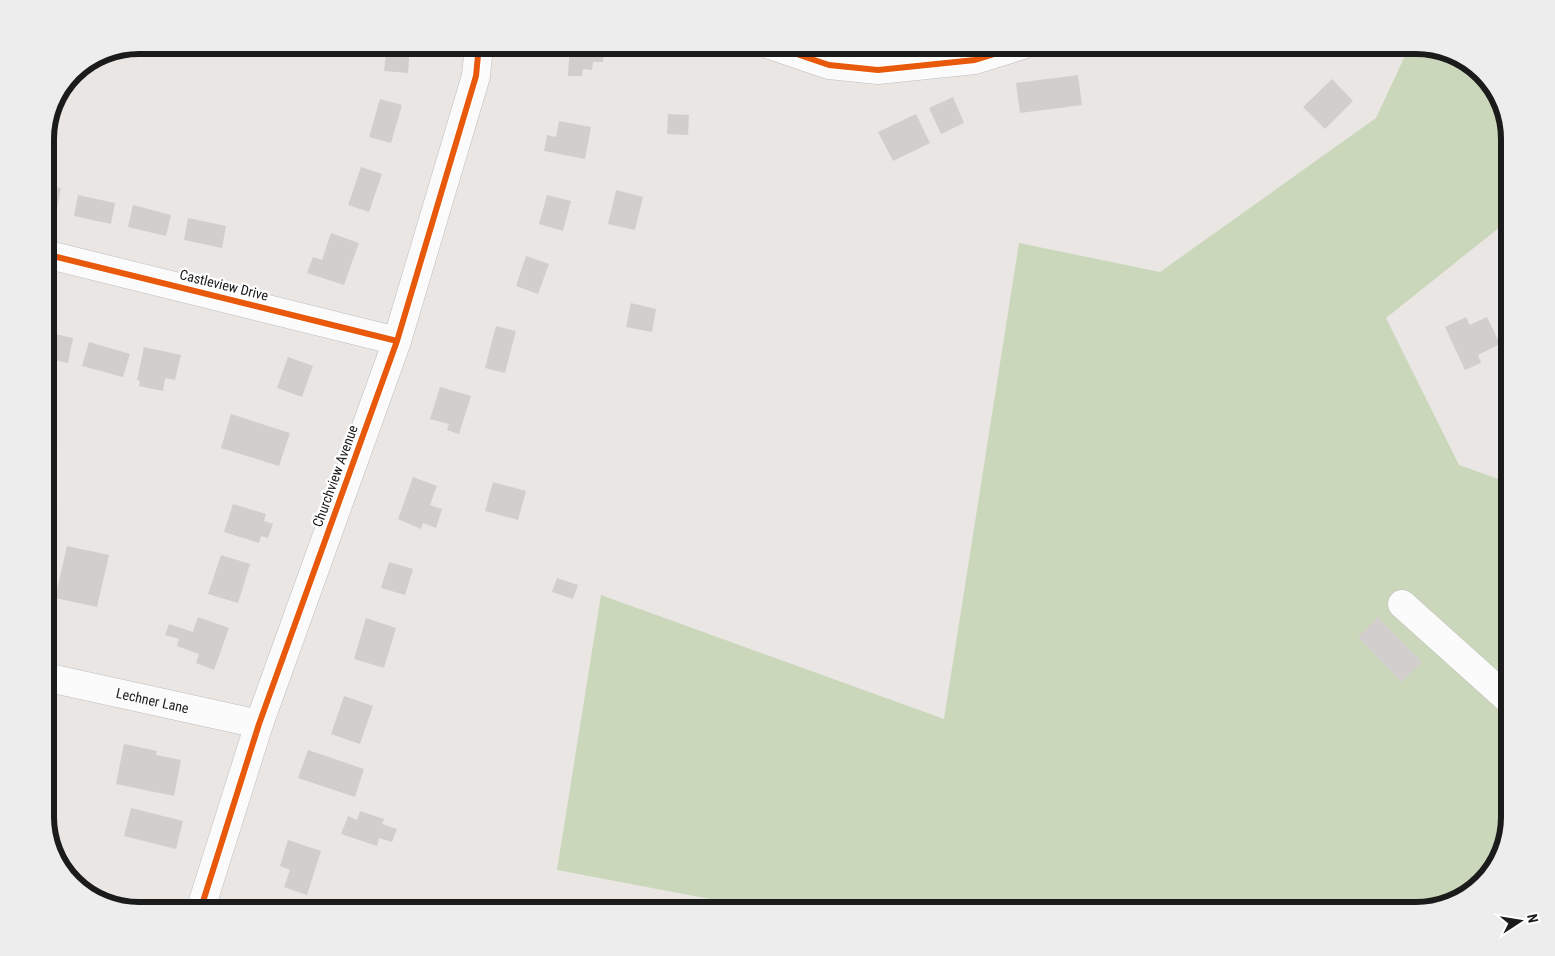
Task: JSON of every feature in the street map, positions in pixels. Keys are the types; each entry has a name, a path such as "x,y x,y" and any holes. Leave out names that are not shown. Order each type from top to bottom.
{"street":[{"name":"Churchview Avenue","path":"203,902 259,724 397,341 476,76 478,54"},
{"path":"797,54 829,65 878,70 975,60 994,54"},
{"name":"Castleview Drive","path":"54,256 397,341"},
{"path":"1402,604 1501,692"},
{"name":"Lechner Lane","path":"54,679 259,724"}],"green space":[{"path":"1406,54 1427,54 1459,65 1484,87 1495,106 1501,133 1501,226 1386,318 1459,465 1501,480 1501,828 1490,860 1468,885 1449,896 1427,902 726,902 557,870 601,595 944,719 1019,243 1160,272 1376,118"}],"building":[{"path":"386,54 409,54 408,73 384,71"},
{"path":"569,54 604,54 603,62 593,62 592,70 583,69 582,76 568,76"},
{"path":"1078,75 1082,105 1020,113 1016,83"},
{"path":"1332,79 1353,101 1325,129 1303,107"},
{"path":"953,97 964,123 941,134 929,108"},
{"path":"380,99 402,105 391,143 369,137"},
{"path":"668,114 689,115 688,135 667,134"},
{"path":"916,114 930,143 893,161 878,132"},
{"path":"559,121 591,127 585,159 544,151 547,135 556,137"},
{"path":"361,167 382,174 369,212 348,205"},
{"path":"54,187 61,188 56,213 54,213"},
{"path":"616,190 643,197 635,230 608,224"},
{"path":"78,195 115,203 111,224 74,216"},
{"path":"547,195 571,201 563,231 539,224"},
{"path":"133,205 171,215 166,236 128,227"},
{"path":"188,218 226,226 222,248 184,240"},
{"path":"331,233 359,243 344,285 307,273 313,257 322,260"},
{"path":"526,256 549,264 538,294 516,286"},
{"path":"631,303 656,309 652,332 626,327"},
{"path":"1466,317 1470,325 1487,317 1500,344 1478,355 1481,363 1465,370 1445,327"},
{"path":"496,326 516,331 505,373 485,368"},
{"path":"54,334 73,338 68,363 54,360"},
{"path":"89,342 130,354 123,377 82,366"},
{"path":"144,347 181,355 175,380 165,378 163,391 139,386 140,381 137,380"},
{"path":"288,357 313,366 302,397 277,388"},
{"path":"440,387 471,396 459,434 447,430 449,424 430,419"},
{"path":"231,414 290,433 279,466 221,448"},
{"path":"413,477 437,486 430,505 442,509 436,528 423,523 421,529 398,519"},
{"path":"493,482 526,491 518,520 485,511"},
{"path":"233,504 266,514 264,521 273,524 268,538 261,536 259,543 224,532"},
{"path":"67,546 109,555 97,607 55,598"},
{"path":"221,555 250,564 238,603 208,594"},
{"path":"389,562 413,569 405,595 381,588"},
{"path":"557,578 578,585 573,599 552,592"},
{"path":"198,617 229,628 214,670 196,663 199,654 177,646 179,639 165,635 169,624 193,632"},
{"path":"1378,617 1422,662 1401,682 1358,637"},
{"path":"366,618 396,628 384,668 354,659"},
{"path":"344,696 373,706 360,744 331,734"},
{"path":"124,744 157,751 156,755 181,760 174,796 116,784"},
{"path":"308,750 364,769 355,797 298,778"},
{"path":"131,808 183,821 176,849 124,836"},
{"path":"360,811 384,819 382,824 397,829 392,842 379,838 377,846 341,834 348,816 357,820"},
{"path":"288,840 321,851 307,895 284,887 290,870 280,866"},
{"path":"111,894 136,902 128,902 110,897"}],"cycle path":[{"path":"203,902 259,724 397,341 476,76 478,54"},
{"path":"797,54 829,65 878,70 975,60 994,54"},
{"path":"54,256 397,341"}]}
